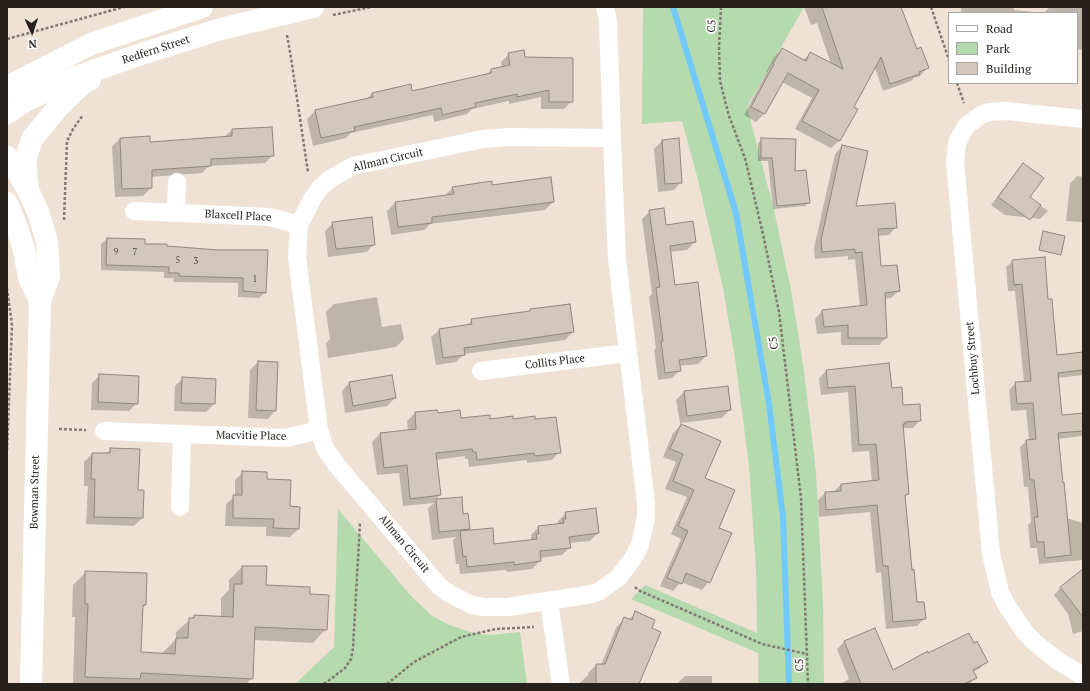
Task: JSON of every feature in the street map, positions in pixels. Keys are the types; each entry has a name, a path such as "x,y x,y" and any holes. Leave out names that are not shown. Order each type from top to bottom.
{"main road":[{"path":"7,87 91,44 202,7"},
{"name":"Redfern Street","path":"7,113 25,102 76,77 141,54 221,29 308,10"},
{"path":"28,190 26,158 32,139 60,105 83,83 141,54"},
{"name":"Bowman Street","path":"7,158 14,166 28,190 38,212 47,241 49,276 40,301 31,684"},
{"name":"Bowman Street","path":"7,203 24,250 29,278 40,301"}],"street":[{"name":"Allman Circuit","path":"605,7 608,21 617,259 646,503 646,517 640,545 634,557 620,576 598,592 508,607 484,607 472,605 450,594 439,586 335,463 325,448 319,430 297,257 300,225 312,199 320,188 330,179 353,166 483,139 508,137 612,138"},
{"name":"Lochbuy Street","path":"1083,119 1006,111 989,112 981,115 966,126 957,143 955,162 991,554 1000,592 1020,626 1034,642 1058,661 1083,676"},
{"path":"176,213 177,182"},
{"name":"Blaxcell Place","path":"134,211 270,217 300,225"},
{"name":"Collits Place","path":"482,371 628,353"},
{"name":"Macvitie Place","path":"104,431 286,438 319,430"},
{"path":"180,507 182,434"},
{"path":"549,601 561,684"}],"path":[{"path":"7,39 124,7"},
{"path":"308,10 371,7"},
{"name":"C5","path":"721,7 719,46 720,81 729,116 745,158 763,234 778,312 801,498 808,684"},
{"path":"931,7 948,57"},
{"path":"285,29 291,58 312,199"},
{"path":"64,221 67,141 83,114"},
{"path":"7,288 12,325 7,450"},
{"path":"58,433 58,429 104,431"},
{"path":"324,684 345,668 351,659 353,648 361,513 371,505"},
{"path":"620,576 638,590 762,644 807,654"},
{"path":"387,684 414,662 461,637 496,629 553,626"}],"green space":[{"path":"643,7 804,7 747,107 774,210 791,290 804,371 816,472 823,605 824,684 758,684 758,653 631,599 645,585 757,633 756,570 749,466 735,358 723,288 698,180 682,121 642,124"},
{"path":"338,509 411,596 431,615 447,624 473,633 491,635 520,632 527,684 295,684 334,647"}],"building":[{"path":"822,7 901,7 917,49 921,47 929,68 919,72 920,74 890,84 881,57 854,107 858,109 840,141 802,121 819,90 788,73 765,114 751,107 782,48 806,61 810,52 843,69"},
{"path":"524,50 525,57 573,58 573,102 549,102 549,90 517,97 517,94 475,103 476,107 442,115 441,108 354,127 355,131 321,138 315,110 373,97 372,93 411,84 412,91 491,73 491,69 510,65 508,53"},
{"path":"272,127 274,156 211,159 211,166 152,170 152,188 122,189 120,138 150,136 150,142 232,136 232,129"},
{"path":"679,138 682,183 665,184 662,140"},
{"path":"761,138 796,139 795,171 806,170 810,203 777,206 772,158 761,158"},
{"path":"842,145 868,151 856,206 895,203 897,228 878,229 881,266 897,265 900,291 885,293 887,338 848,338 848,325 824,327 822,310 867,305 862,252 855,253 855,249 822,252 821,240"},
{"path":"1023,163 1044,178 1030,197 1041,205 1030,220 998,197"},
{"path":"551,177 554,202 432,217 432,223 398,227 395,202 454,194 452,187 492,181 492,185"},
{"path":"664,208 666,225 693,221 696,242 670,246 675,285 698,282 707,356 679,360 681,371 665,373 661,341 663,341 656,288 660,287 649,210"},
{"path":"372,217 375,245 336,249 332,222"},
{"path":"1043,231 1065,236 1061,255 1039,250"},
{"path":"107,238 145,239 145,244 167,244 167,246 218,250 268,250 266,293 243,291 243,278 179,276 179,273 169,273 169,267 106,265"},
{"path":"1045,257 1048,299 1052,299 1057,355 1083,352 1083,370 1058,373 1062,415 1083,413 1083,431 1058,433 1071,555 1045,558 1044,542 1037,542 1034,517 1038,517 1034,480 1030,480 1026,440 1036,439 1033,403 1017,404 1015,382 1031,381 1022,284 1014,285 1012,260"},
{"path":"570,304 574,332 464,348 465,355 443,358 439,329 472,324 471,319"},
{"path":"258,361 278,362 276,411 256,410"},
{"path":"889,363 892,388 902,387 903,405 920,404 921,421 905,422 905,424 903,424 909,494 905,495 912,570 914,569 917,602 924,602 926,619 893,622 888,566 883,566 877,505 826,510 825,492 841,491 841,484 879,480 876,444 859,445 855,386 828,388 826,370"},
{"path":"99,374 139,376 138,404 98,402"},
{"path":"392,375 396,398 353,406 349,382"},
{"path":"182,377 216,379 215,404 181,403"},
{"path":"728,386 731,410 687,416 684,391"},
{"path":"437,410 438,413 460,410 461,418 490,415 490,419 513,416 513,419 535,416 535,419 556,417 561,453 535,456 534,453 477,460 476,452 473,452 472,449 436,453 441,495 410,499 407,465 384,468 380,433 416,429 415,412"},
{"path":"681,424 721,441 705,478 735,490 719,528 732,533 710,583 686,573 682,584 667,578 688,531 678,526 694,490 673,481 683,454 670,449"},
{"path":"110,448 140,449 138,490 144,490 143,518 94,517 95,479 91,479 92,453 110,453"},
{"path":"242,471 267,472 267,479 291,480 290,506 300,507 299,529 273,528 274,519 233,518 233,495 242,495"},
{"path":"462,497 463,514 468,513 470,529 439,532 436,499"},
{"path":"596,508 599,533 569,537 571,548 540,551 541,561 514,565 514,562 467,567 466,556 463,557 460,531 493,528 494,544 537,539 536,534 539,534 538,526 564,523 563,519 566,519 565,512"},
{"path":"242,566 267,566 266,585 310,587 310,594 329,595 327,630 255,627 253,679 141,673 140,679 85,677 88,604 85,604 85,571 147,573 146,605 143,605 141,652 175,654 176,638 188,638 189,618 194,618 194,615 233,617 234,584 242,584"},
{"path":"1083,569 1083,617 1060,587"},
{"path":"635,611 655,620 652,628 661,632 639,684 596,684 596,664 605,664 624,617 632,620"},
{"path":"875,628 893,670 928,651 928,653 969,633 974,643 977,641 988,662 973,670 977,678 964,684 861,684 844,641"}],"waterway":[{"path":"673,7 736,213 769,404 783,517 789,684"}]}
